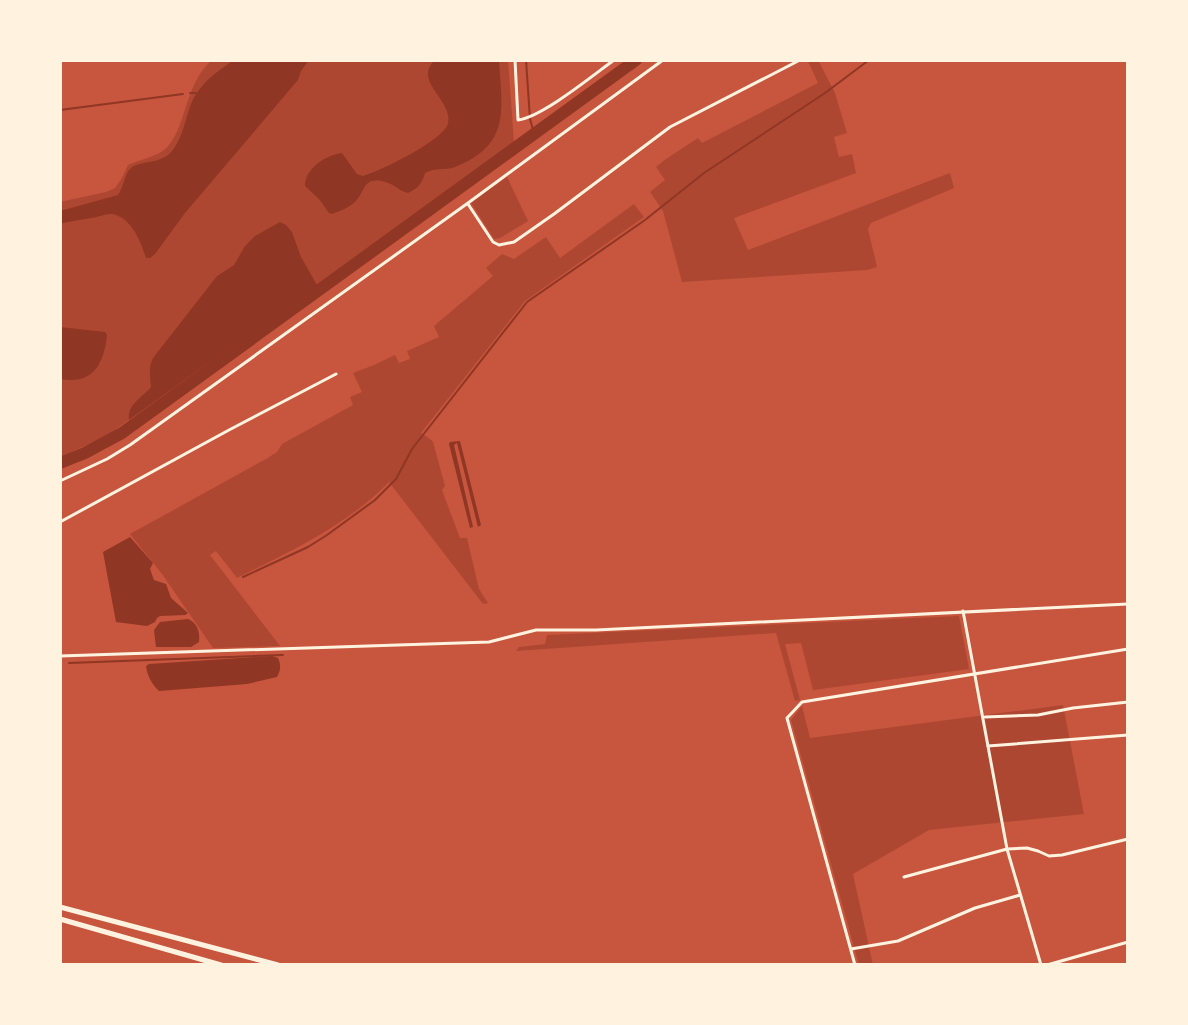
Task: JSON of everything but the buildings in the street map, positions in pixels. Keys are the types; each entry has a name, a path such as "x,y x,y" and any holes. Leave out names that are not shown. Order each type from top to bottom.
{"main road":[{"path":"60,907 278,965"},
{"path":"60,919 220,965"}],"street":[{"path":"515,60 518,120 539,113 614,60"},
{"path":"60,481 130,445 663,60"},
{"path":"468,203 493,242 499,245 514,242 670,127 800,60"},
{"path":"60,522 336,374"},
{"path":"60,656 489,642 536,630 596,630 1128,604"},
{"path":"963,611 1007,849 1044,965 1128,942"},
{"path":"855,965 787,718 802,702 1128,649"},
{"path":"983,717 1038,715 1128,702"},
{"path":"988,746 1128,735"},
{"path":"904,877 1007,849 1027,848 1049,856 1062,855 1128,839"},
{"path":"851,949 898,941 975,908 1020,895"}],"shaded area":[{"path":"212,60 508,60 514,142 105,437 60,457 60,202 115,188 128,165 164,150 177,131 196,82"},
{"path":"234,60 309,60 298,80 185,213 155,254 146,258 130,225 118,216 109,214 60,224 60,211 118,195 132,167 168,155 179,140 191,104 203,84"},
{"path":"435,60 499,60 501,110 494,137 473,158 451,168 425,173 419,185 408,193 388,183 369,182 354,203 338,212 329,213 305,186 312,168 329,156 342,153 357,174 363,176 411,154 444,130 448,115 428,75"},
{"path":"810,60 818,60 835,93 847,133 834,137 839,157 852,154 856,173 734,218 748,250 950,173 954,188 871,223 868,229 877,267 682,282 663,211 650,192 665,180 656,167 698,138 702,143 818,83"},
{"path":"507,177 528,221 494,239 471,203"},
{"path":"634,204 644,217 525,301 421,433 433,442 445,486 442,490 460,538 467,538 479,589 488,603 483,604 389,482 336,525 237,578 216,551 210,555 280,646 213,648 130,534 266,459 277,452 282,444 353,405 350,397 362,392 353,373 395,355 399,363 410,359 407,351 439,337 434,326 493,276 486,268 502,254 514,259 546,237 560,258"},
{"path":"280,222 292,232 301,257 317,285 129,420 133,405 151,387 153,358 217,276 234,265 245,246 255,236"},
{"path":"60,327 105,332 107,335 99,364 88,376 60,379"},
{"path":"460,441 481,525 478,527 457,443 454,445 473,527 470,528 449,444"},
{"path":"130,537 153,563 150,569 154,580 166,584 171,598 188,613 160,616 147,626 116,622 103,552"},
{"path":"959,616 969,669 813,690 801,643 785,644 800,700 795,701 776,633 516,651 519,647 545,644 547,635"},
{"path":"188,619 198,629 199,642 191,647 156,647 154,630 160,622"},
{"path":"278,658 280,663 277,677 247,684 159,691 150,680 146,666 149,664"},
{"path":"1063,705 1084,814 929,830 853,874 873,965 859,965 791,720 802,706 810,738"}],"waterway":[{"path":"526,60 530,119 534,133"},
{"path":"60,463 122,433 636,60"},
{"path":"243,577 308,547 375,500 396,479 412,449 527,302 645,220 704,173 869,60"},
{"path":"190,93 196,93"},
{"path":"60,110 183,94"},
{"path":"69,663 283,655"}]}
